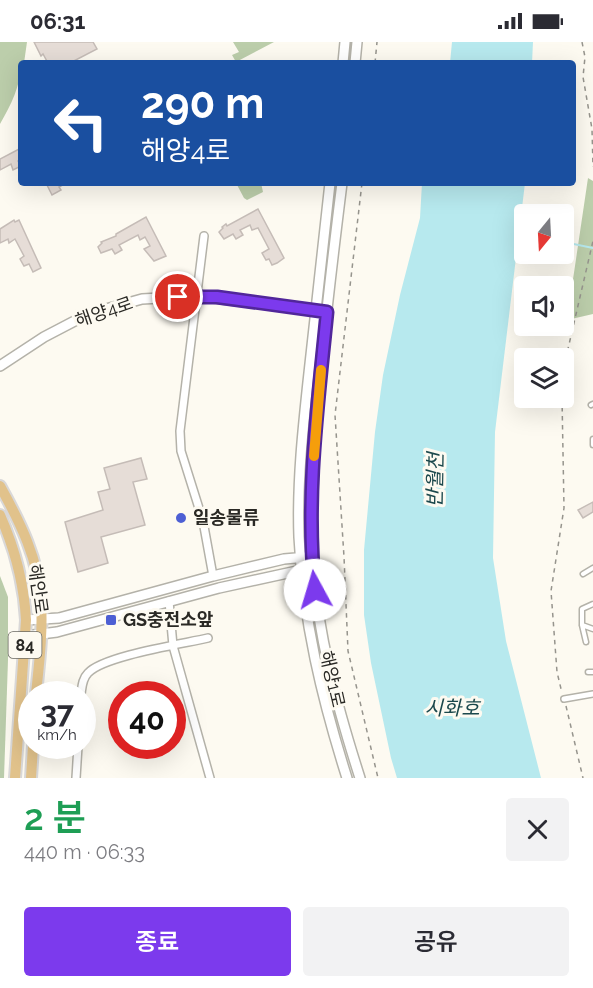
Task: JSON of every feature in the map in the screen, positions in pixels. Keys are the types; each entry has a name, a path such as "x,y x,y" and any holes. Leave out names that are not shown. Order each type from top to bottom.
{"main road":[{"name":"해안로","path":"0,486 18,519 36,568 41,601 37,681"},
{"name":"해안로","path":"0,515 11,540 25,595 26,621 15,778"},
{"path":"31,778 32,759"}],"street":[{"path":"343,60 345,42"},
{"path":"355,60 357,42"},
{"name":"해양1로","path":"330,186 302,439 299,512 301,570 313,654 347,778"},
{"name":"해양1로","path":"342,186 312,471 312,556 326,656 335,696 360,778"},
{"path":"204,236 180,430 180,451 203,521 213,576"},
{"name":"해양4로","path":"0,366 44,337 88,314 142,299 197,296 327,312"},
{"path":"26,621 67,616 213,576 284,559 312,556"},
{"path":"25,636 57,632 219,588 313,568"},
{"path":"169,601 173,646 210,778"},
{"path":"83,681 88,672 107,661 208,638"},
{"path":"564,699 593,694"},
{"path":"76,778 77,759"}],"lane":[{"path":"593,439 593,445"},
{"path":"583,573 593,568"},
{"path":"586,642 582,625 582,609 593,604"},
{"path":"582,625 593,629"}],"path":[{"path":"375,60 377,42"},
{"path":"582,42 585,57 583,76 592,129 593,167"},
{"path":"362,186 335,415 348,651 378,778"},
{"path":"568,348 593,241"},
{"path":"588,267 593,267"},
{"path":"562,408 564,508 551,591 556,672 583,778"}],"green space":[{"path":"0,42 27,42 24,60 18,60 17,87 0,124"},
{"path":"233,42 274,42 240,60 235,60 232,55 239,52"},
{"path":"588,178 593,181 593,314 574,318 574,276"},
{"path":"238,186 262,186 263,192 247,200"},
{"path":"0,576 8,597 4,778 0,778"}],"water":[{"path":"452,42 533,42 532,60 450,60"},
{"name":"시화호","path":"422,186 525,186 522,204 514,204 515,264 495,432 493,558 506,641 541,778 397,778 391,758 371,663 364,615 364,550 375,432 383,375 400,295 420,218"}],"building":[{"path":"34,42 93,42 97,49 76,60 46,60 43,54 41,56"},
{"path":"18,150 18,168 13,170 11,164 0,170 0,159"},
{"path":"48,186 61,186 59,187 61,190 52,195"},
{"path":"258,209 284,258 272,265 262,253 269,249 258,228 252,230 250,225 240,230 243,235 236,239 233,234 224,239 219,232 226,224 227,226"},
{"path":"146,217 166,256 154,261 144,249 150,246 145,237 140,240 138,235 119,245 122,250 115,254 112,249 101,253 98,247 101,242 116,236"},
{"path":"14,220 15,222 19,220 41,268 33,272 29,264 24,266 20,259 24,256 15,239 9,243 8,239 0,243 0,229"},
{"path":"141,458 147,479 133,482 145,525 101,537 108,563 78,572 65,522 103,510 98,492 110,489 104,468"},
{"path":"593,502 593,512 583,518 578,510"}],"waterway":[{"path":"574,244 593,248"}],"slow traffic":[{"path":"314,456 321,370"}],"place":[{"name":"일송물류","path":"181,518"},
{"name":"GS충전소앞","path":"111,620"}],"route":[{"path":"178,297 217,297 327,312 312,471 312,556 315,590"}],"water label":[{"name":"반월천","path":"435,480"}]}
